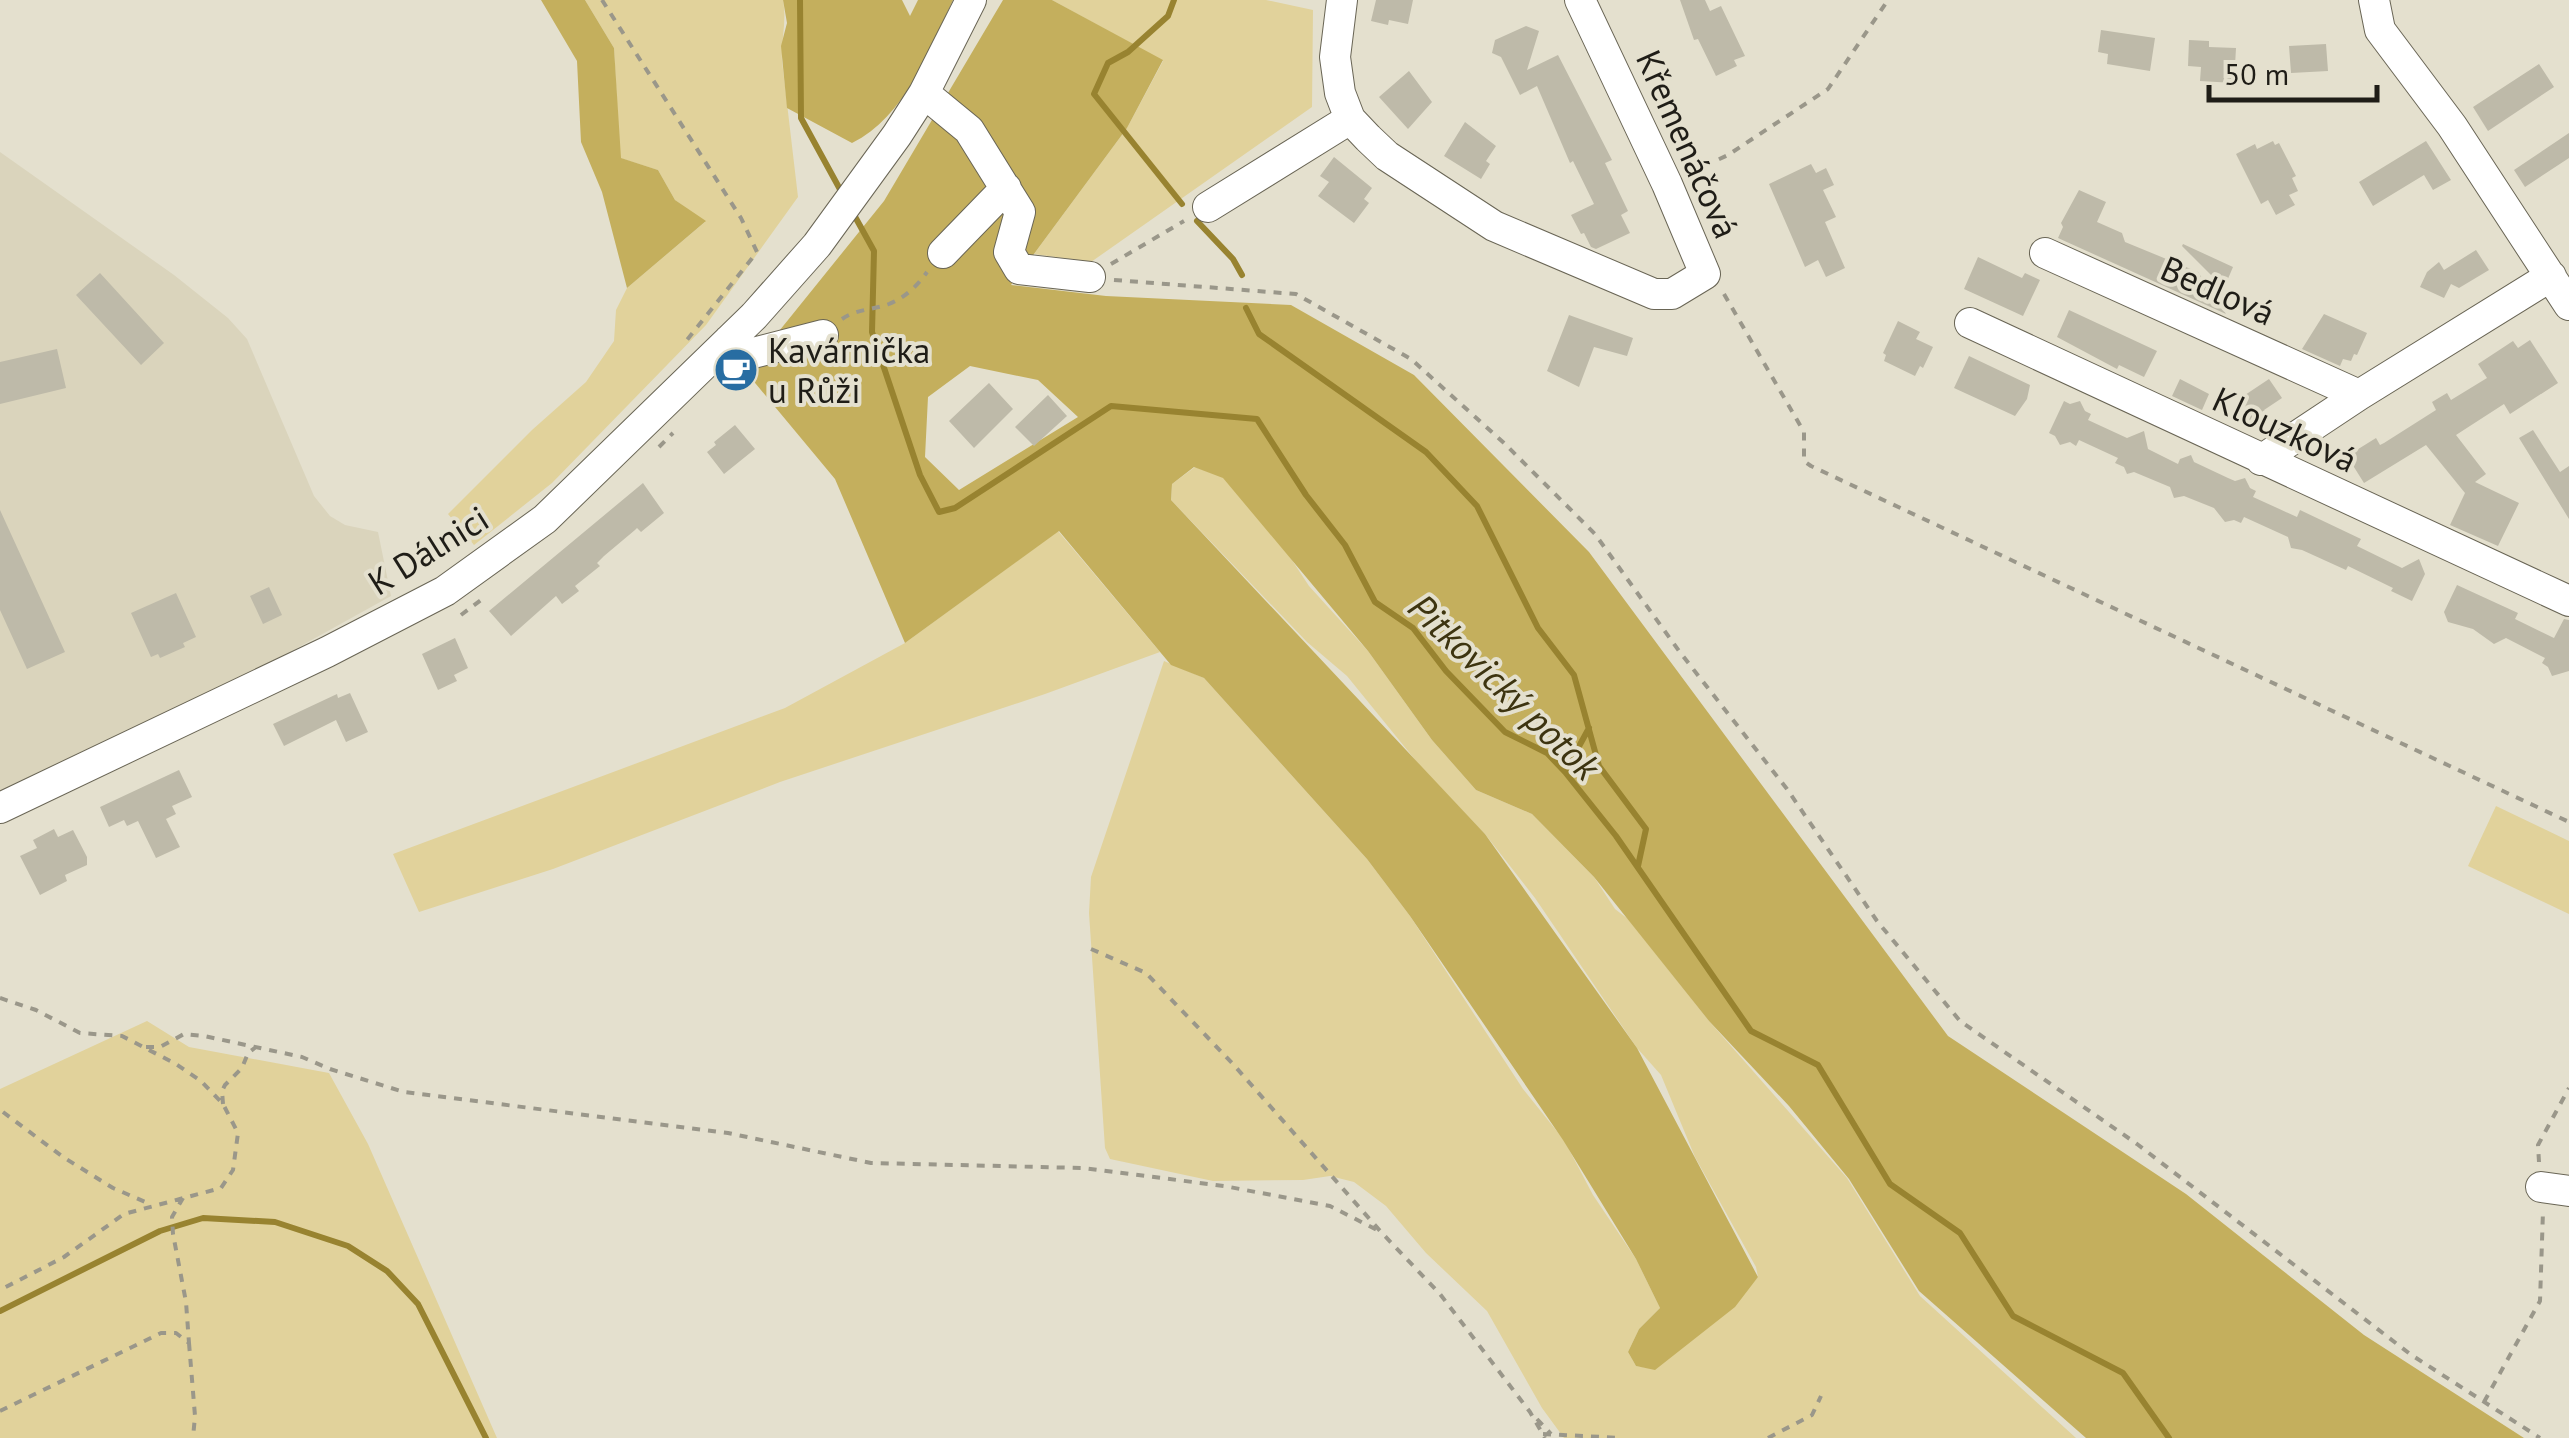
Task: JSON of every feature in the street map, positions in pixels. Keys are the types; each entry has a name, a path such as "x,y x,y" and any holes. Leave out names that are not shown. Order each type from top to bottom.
{"street":[{"name":"K Dálnici","path":"0,808 326,652 446,590 545,519 729,340 817,245 868,178 924,92 971,0"},
{"name":"Křemenáčová","path":"1342,0 1335,56 1340,93 1350,119 1387,156 1494,226 1654,294 1672,294 1705,274 1668,184 1580,0"},
{"path":"2374,0 2380,30 2452,126 2569,305"},
{"path":"924,92 969,130 1020,212 1009,252 1019,270 1090,277"},
{"path":"1208,207 1350,119"},
{"path":"943,253 1006,188"},
{"name":"Bedlová","path":"2045,253 2360,395"},
{"path":"2261,460 2551,276"},
{"name":"Klouzková","path":"1970,323 2569,601"},
{"path":"729,340 740,351 754,352 823,334"}],"path":[{"path":"602,0 741,218 757,252 679,351"},
{"path":"1668,184 1728,154 1828,90 1888,0"},
{"path":"1090,277 1208,207"},
{"path":"1705,274 1722,290 1792,406 1804,432 1804,461 1811,466 2569,822"},
{"path":"1090,277 1186,288 1296,294 1411,359 1504,443 1595,534 1786,790 1877,921 1960,1021 2136,1144 2410,1354 2540,1438"},
{"path":"850,313 891,303 914,290"},
{"path":"1092,948 1146,972 1234,1064 1380,1232 1440,1294 1530,1412 1554,1437"},
{"path":"0,998 36,1010 80,1033 122,1036 146,1047 201,1082 224,1104"},
{"path":"146,1047 160,1047 177,1036 193,1034 302,1057 404,1092 728,1133 871,1163 1114,1170 1294,1196 1353,1215 1380,1232"},
{"path":"0,1290 64,1257 124,1214 221,1188 234,1170 238,1133 222,1091 256,1047"},
{"path":"2484,1402 2540,1301 2555,1189 2538,1145 2569,1088"},
{"path":"3,1112 63,1157 114,1188 153,1205"},
{"path":"184,1197 172,1217 186,1302 195,1416 193,1438"},
{"path":"0,1411 161,1333 176,1333 189,1342"},
{"path":"1768,1438 1812,1414 1822,1396"},
{"path":"1530,1412 1544,1436 1622,1438"}],"shaded area":[{"path":"541,0 585,0 614,48 621,158 658,170 675,200 706,221 627,288 602,192 581,142 577,61"},
{"path":"585,0 783,0 782,61 798,197 706,325 552,483 474,545 448,514 586,382 614,341 616,310 627,288 705,222 675,200 658,170 620,158 614,48"},
{"path":"783,0 902,0 910,16 918,0 953,0 901,100 887,117 852,143 787,108 781,46 787,23"},
{"path":"1003,0 1052,0 1163,60 1127,128 1011,285 1106,296 1291,305 1414,375 1589,552 1948,1036 2186,1194 2364,1335 2524,1438 2086,1438 1919,1291 1849,1179 1789,1106 1709,1021 1594,877 1532,814 1476,790 1432,740 1368,651 1223,478 1194,467 1172,484 1171,500 1485,834 1637,1048 1758,1277 1735,1307 1655,1370 1636,1366 1628,1352 1639,1329 1660,1308 1636,1259 1563,1140 1410,916 1367,859 1204,678 1171,665 1059,531 905,643 835,479 746,372 884,201","holes":["970,366 1038,380 1078,417 959,490 925,457 928,397"]},
{"path":"1052,0 1266,0 1313,10 1312,107 1091,262 1034,254 1127,128 1163,61"},
{"path":"0,152 174,275 228,318 247,339 314,496 330,516 345,525 378,532 391,596 261,668 0,798"},
{"path":"1195,467 1223,477 1282,545 1309,586 1368,651 1432,740 1476,790 1532,814 1594,877 1615,909 1628,919 1709,1021 1847,1178 1920,1296 2076,1438 1564,1438 1542,1408 1487,1311 1426,1253 1386,1206 1354,1182 1330,1176 1213,1181 1110,1159 1105,1148 1089,913 1091,877 1164,661 1204,678 1367,859 1410,916 1523,1089 1564,1140 1593,1195 1636,1259 1660,1308 1639,1329 1628,1352 1636,1366 1655,1369 1713,1323 1758,1277 1695,1157 1661,1075 1637,1048 1535,898 1485,834 1421,767 1347,676 1307,642 1171,500 1172,484"},
{"path":"1058,531 1160,652 780,782 553,869 419,912 393,854 785,708 905,643"},
{"path":"2496,806 2569,841 2569,914 2468,866"},
{"path":"147,1021 189,1047 329,1073 368,1144 497,1438 0,1438 0,1089"}],"building":[{"path":"1376,0 1413,0 1408,24 1371,21"},
{"path":"1680,0 1705,0 1710,11 1721,6 1745,56 1734,60 1737,66 1716,76 1698,39 1694,40"},
{"path":"1526,26 1539,31 1527,70 1558,55 1612,160 1605,163 1628,211 1621,215 1630,233 1596,249 1581,234 1571,215 1594,204 1573,161 1570,163 1537,86 1520,95 1501,57 1492,53 1495,40"},
{"path":"2101,30 2155,38 2150,71 2107,64 2108,54 2098,52"},
{"path":"2189,40 2209,41 2209,47 2236,48 2234,83 2200,81 2201,67 2188,66"},
{"path":"2326,44 2328,71 2291,73 2289,46"},
{"path":"2539,64 2554,87 2488,131 2473,107"},
{"path":"1409,71 1432,102 1408,129 1379,97"},
{"path":"1465,122 1496,146 1481,179 1444,156"},
{"path":"2569,133 2569,158 2525,187 2514,170"},
{"path":"2273,141 2275,145 2279,143 2296,176 2292,178 2298,191 2289,195 2295,205 2276,215 2268,200 2261,204 2236,154 2255,144 2257,149"},
{"path":"2426,141 2451,180 2433,190 2424,175 2373,206 2359,182"},
{"path":"1334,157 1372,188 1364,199 1369,203 1354,223 1318,196 1329,182 1320,176"},
{"path":"1811,164 1816,173 1826,168 1834,185 1823,190 1836,217 1825,222 1845,268 1826,277 1818,260 1805,267 1769,184"},
{"path":"2079,190 2106,202 2097,222 2122,233 2125,242 2198,272 2226,314 2058,238 2061,223"},
{"path":"2182,246 2233,267 2224,288"},
{"path":"2476,250 2489,270 2459,288 2451,284 2444,298 2420,287 2427,272 2439,262 2444,270"},
{"path":"1978,257 2022,278 2025,273 2040,280 2023,316 1964,289"},
{"path":"100,273 164,343 141,365 76,295"},
{"path":"2069,310 2157,351 2144,377 2119,365 2117,369 2057,337"},
{"path":"2324,314 2367,333 2357,355 2351,361 2343,359 2340,366 2302,349"},
{"path":"1569,315 1633,338 1627,356 1594,347 1579,387 1547,371"},
{"path":"1898,321 1920,332 1916,339 1933,347 1915,376 1884,361 1883,353"},
{"path":"2530,340 2558,383 2510,414 2504,404 2456,435 2486,474 2475,482 2519,503 2498,546 2450,525 2465,493 2426,445 2364,483 2347,456 2376,438 2380,445 2384,443 2436,410 2432,402 2447,393 2451,400 2487,378 2478,364 2513,341 2518,348"},
{"path":"57,349 66,388 0,404 0,362"},
{"path":"1969,356 2030,385 2027,399 2015,416 1954,388"},
{"path":"2180,379 2209,394 2202,410 2172,396"},
{"path":"2269,379 2282,398 2264,410 2268,416 2253,426 2236,401"},
{"path":"989,383 1013,409 974,448 949,421"},
{"path":"1048,395 1067,416 1034,446 1015,427"},
{"path":"2064,401 2080,401 2091,414 2088,420 2127,438 2144,431 2148,449 2178,464 2191,455 2194,462 2235,481 2245,478 2256,491 2253,497 2297,517 2300,510 2361,539 2357,546 2402,568 2419,559 2425,574 2412,601 2348,566 2346,570 2291,548 2288,537 2244,517 2241,523 2225,522 2214,508 2184,496 2174,498 2170,487 2134,472 2127,474 2124,467 2115,463 2118,458 2079,440 2076,446 2070,442 2060,445 2049,433"},
{"path":"735,425 755,449 724,474 707,452"},
{"path":"2533,430 2560,472 2569,466 2569,519 2519,438"},
{"path":"643,483 664,513 641,532 637,528 604,556 597,563 600,566 575,586 579,591 562,604 556,596 511,636 489,611"},
{"path":"0,510 65,652 27,669 0,610"},
{"path":"2457,585 2518,613 2515,619 2554,638 2564,619 2569,620 2569,671 2552,676 2542,663 2545,658 2506,638 2494,644 2473,629 2448,622 2444,612"},
{"path":"269,587 282,615 263,624 250,596"},
{"path":"176,593 196,637 183,643 185,647 160,658 158,654 151,657 131,613"},
{"path":"455,638 468,668 454,675 457,681 438,690 422,654"},
{"path":"350,693 368,732 346,742 336,720 284,746 273,724 337,694 338,698"},
{"path":"179,770 192,797 172,806 176,814 166,819 180,847 156,858 138,821 127,826 124,820 109,827 100,807"},
{"path":"54,829 58,837 73,830 87,865 65,875 67,881 40,895 20,856 37,848 33,840"}],"waterway":[{"name":"Pitkovický potok","path":"800,0 801,118 842,193"},
{"path":"1174,0 1168,16 1128,52 1108,63 1094,94 1182,204"},
{"name":"Pitkovický potok","path":"853,213 874,251 872,332 920,475 939,512 955,508 1111,406 1257,419 1306,495 1345,545 1375,602 1413,628 1446,671 1505,732 1547,753 1565,772 1616,836 1751,1031 1818,1065 1890,1184 1960,1233 2013,1316 2123,1373 2169,1438"},
{"path":"1197,221 1233,259 1242,275"},
{"path":"1246,308 1259,334 1426,452 1477,506 1538,628 1574,675 1599,766 1646,829 1638,866"},
{"path":"1565,772 1589,728"},
{"path":"0,1311 160,1231 203,1218 275,1222 348,1246 387,1271 418,1304 486,1438"}],"place":[{"name":"Kavárnička u Růži","path":"736,370"}]}
